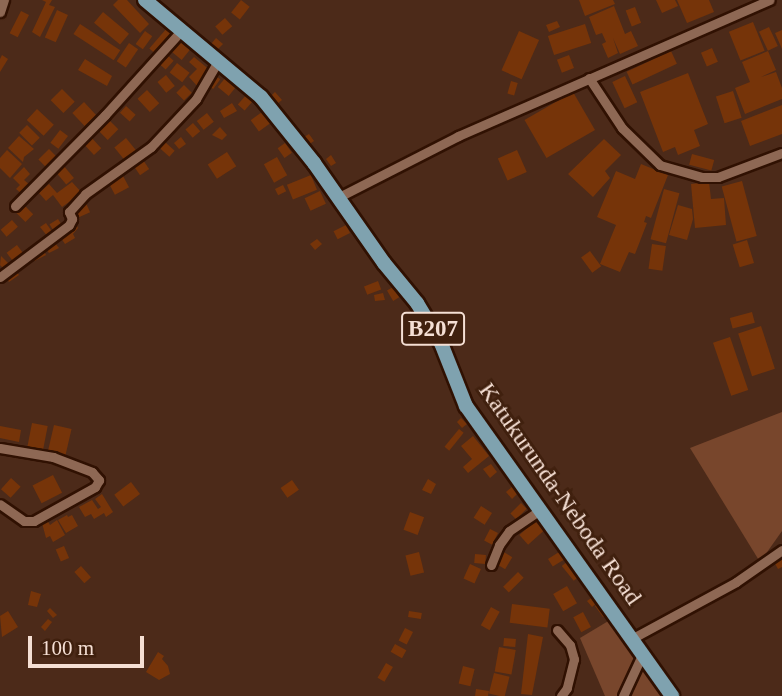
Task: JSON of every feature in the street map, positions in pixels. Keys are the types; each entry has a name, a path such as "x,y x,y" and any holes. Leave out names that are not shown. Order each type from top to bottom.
{"main road":[{"name":"Katukurunda-Neboda Road","path":"145,0 261,97 339,197 384,263 417,303 441,343 466,406 672,696"}],"street":[{"path":"0,12 5,0"},
{"path":"339,197 458,136 770,0"},
{"path":"15,205 96,124 181,31"},
{"path":"0,276 69,225 72,219 69,212 85,194 151,147 196,99 218,61"},
{"path":"589,78 622,128 660,165 702,177 718,177 782,153"},
{"path":"0,448 53,457 92,472 99,481 95,487 34,521 23,521 0,504"},
{"path":"491,565 499,545 509,531 539,511"},
{"path":"633,638 736,582 782,550"},
{"path":"557,630 570,645 574,659 567,688 561,696"},
{"path":"623,696 643,653"}],"shaded area":[{"path":"782,412 782,531 760,562 690,448"},
{"path":"610,620 636,655 620,696 605,696 580,638"},
{"path":"642,664 664,696 625,696"}],"building":[{"path":"42,0 52,0 49,5 55,7 40,37 32,32 46,2"},
{"path":"118,0 127,0 149,24 140,33 113,5"},
{"path":"241,0 250,7 240,19 231,13"},
{"path":"579,0 613,0 615,4 585,16"},
{"path":"656,0 675,0 678,6 662,13"},
{"path":"677,0 709,0 714,12 687,23"},
{"path":"614,6 625,34 631,31 638,46 620,54 613,38 618,53 608,58 602,44 606,42 602,33 596,35 589,17"},
{"path":"635,7 641,23 632,26 626,11"},
{"path":"57,10 68,15 56,42 45,37"},
{"path":"21,11 29,15 18,37 10,33"},
{"path":"103,12 129,34 120,45 94,23"},
{"path":"225,18 232,26 222,35 215,27"},
{"path":"557,21 560,27 549,32 546,25"},
{"path":"753,22 765,51 741,60 729,32"},
{"path":"80,24 120,50 114,60 73,34"},
{"path":"585,24 591,43 554,55 548,36"},
{"path":"769,27 778,46 768,51 759,32"},
{"path":"167,28 174,34 156,54 149,48"},
{"path":"782,30 782,49 775,33"},
{"path":"145,31 152,36 143,49 136,44"},
{"path":"519,31 539,40 522,79 502,70"},
{"path":"216,38 223,44 217,50 211,44"},
{"path":"179,41 190,50 182,60 171,51"},
{"path":"129,43 138,49 126,67 117,61"},
{"path":"712,48 718,62 707,66 701,53"},
{"path":"671,51 677,64 633,84 627,72"},
{"path":"768,51 776,70 761,77 776,72 782,88 782,99 745,114 735,88 750,82 742,62"},
{"path":"164,52 174,61 166,70 156,61"},
{"path":"2,55 8,59 0,72 0,59"},
{"path":"569,55 574,68 562,73 557,60"},
{"path":"194,57 211,71 198,87 189,77 197,69 189,62"},
{"path":"85,59 112,76 107,86 78,70"},
{"path":"177,63 190,73 182,82 170,72"},
{"path":"688,73 708,124 694,130 700,146 678,155 675,147 663,152 640,92"},
{"path":"213,74 220,79 213,89 206,84"},
{"path":"166,75 175,86 166,93 157,82"},
{"path":"625,76 637,102 625,108 612,82"},
{"path":"226,77 237,86 229,96 218,87"},
{"path":"511,81 518,83 514,95 507,93"},
{"path":"184,85 192,93 184,101 176,93"},
{"path":"62,89 75,102 63,113 51,100"},
{"path":"147,90 159,103 150,112 137,99"},
{"path":"733,91 742,118 725,123 716,97"},
{"path":"275,92 282,100 277,104 271,96"},
{"path":"573,92 595,130 547,158 525,120"},
{"path":"247,94 254,100 245,110 238,105"},
{"path":"84,102 96,115 85,126 72,113"},
{"path":"232,103 237,111 224,118 220,111"},
{"path":"782,105 782,134 750,146 741,121"},
{"path":"126,106 136,115 130,121 120,113"},
{"path":"37,109 54,125 44,136 27,120"},
{"path":"262,112 270,123 259,132 251,120"},
{"path":"207,113 214,122 204,130 197,121"},
{"path":"107,118 118,129 108,140 96,129"},
{"path":"193,123 200,131 193,138 185,130"},
{"path":"27,125 40,138 32,146 19,133"},
{"path":"220,127 227,135 222,140 212,135"},
{"path":"60,130 68,136 58,149 50,143"},
{"path":"309,134 314,141 308,145 304,137"},
{"path":"89,135 101,148 94,155 82,142"},
{"path":"19,136 34,149 24,157 23,162 8,148"},
{"path":"181,137 186,144 179,149 174,143"},
{"path":"126,138 138,153 126,162 114,147"},
{"path":"604,139 621,155 605,171 610,178 593,197 568,174"},
{"path":"165,142 175,151 169,157 160,148"},
{"path":"285,143 292,153 285,158 278,148"},
{"path":"49,149 59,159 48,170 38,160"},
{"path":"7,150 22,164 10,178 0,168 0,158"},
{"path":"517,150 527,172 508,180 498,159"},
{"path":"227,152 236,166 217,179 208,165"},
{"path":"692,154 714,160 711,171 689,165"},
{"path":"331,155 336,163 331,166 326,159"},
{"path":"277,157 287,175 274,183 264,164"},
{"path":"143,160 149,169 140,175 134,166"},
{"path":"641,164 668,175 651,218 646,216 644,222 647,223 635,254 629,252 620,272 600,264 616,225 597,217 616,171 635,179"},
{"path":"63,165 74,178 66,184 55,171"},
{"path":"24,167 30,174 24,180 30,185 22,194 16,189 20,185 13,178"},
{"path":"122,174 129,187 115,195 108,182"},
{"path":"311,175 317,190 293,200 287,185"},
{"path":"742,181 757,236 736,241 722,186"},
{"path":"72,182 82,193 62,207 53,195 46,201 39,193 49,184 57,193"},
{"path":"709,182 711,199 724,198 726,225 695,228 691,184"},
{"path":"283,185 286,191 278,195 275,189"},
{"path":"664,189 679,193 666,243 651,239"},
{"path":"320,191 326,204 311,211 305,198"},
{"path":"86,203 90,212 75,219 71,210"},
{"path":"24,205 33,214 25,222 16,213"},
{"path":"678,205 692,209 693,219 687,240 669,235"},
{"path":"58,219 63,227 54,232 50,224"},
{"path":"12,220 18,227 7,237 1,230"},
{"path":"46,223 53,233 48,237 40,227"},
{"path":"76,224 78,228 73,234 75,238 65,244 59,235"},
{"path":"346,225 350,233 338,239 334,231"},
{"path":"52,239 59,248 49,253 43,245"},
{"path":"317,239 322,244 315,250 310,244"},
{"path":"747,240 754,263 740,267 733,244"},
{"path":"652,244 666,246 662,271 649,269"},
{"path":"17,245 23,253 13,261 7,253"},
{"path":"42,247 46,255 35,261 30,253"},
{"path":"590,251 601,266 592,273 581,257"},
{"path":"1,256 10,265 5,270 0,265"},
{"path":"15,270 19,275 9,282 5,276"},
{"path":"378,281 381,289 367,295 364,286"},
{"path":"393,287 399,297 393,301 387,291"},
{"path":"383,293 385,300 375,301 374,295"},
{"path":"752,312 755,323 733,329 730,318"},
{"path":"761,326 775,369 752,376 738,333"},
{"path":"730,337 748,390 731,396 713,343"},
{"path":"461,418 467,424 462,428 457,422"},
{"path":"32,423 48,426 43,452 27,449"},
{"path":"54,425 72,429 65,455 48,451"},
{"path":"0,426 21,430 19,442 0,438"},
{"path":"459,429 464,433 449,451 445,447"},
{"path":"473,436 489,456 468,473 463,467 472,459 461,446"},
{"path":"491,464 497,472 490,478 483,469"},
{"path":"53,475 62,493 42,503 33,485"},
{"path":"11,478 21,487 11,498 1,489"},
{"path":"428,479 436,484 431,494 422,490"},
{"path":"292,480 299,490 287,498 281,488"},
{"path":"131,482 140,494 123,507 114,495"},
{"path":"513,486 518,493 512,499 506,492"},
{"path":"102,494 113,512 106,517 104,513 94,519 91,514 85,517 79,507 92,500 98,509 101,507 95,499"},
{"path":"521,503 527,509 516,519 510,514"},
{"path":"481,506 492,513 485,525 474,518"},
{"path":"410,512 424,517 418,535 404,530"},
{"path":"72,515 78,526 66,533 58,520"},
{"path":"47,520 50,525 57,520 65,535 53,542 50,536 46,538 42,523"},
{"path":"535,521 544,531 528,545 519,535"},
{"path":"490,529 498,533 492,545 484,541"},
{"path":"64,546 69,558 61,561 56,550"},
{"path":"502,551 512,557 505,569 495,563"},
{"path":"419,552 424,572 410,576 405,555"},
{"path":"559,552 564,560 553,567 548,559"},
{"path":"475,554 486,555 485,564 474,563"},
{"path":"782,557 782,567 778,569 774,562"},
{"path":"568,561 580,576 574,581 562,566"},
{"path":"470,564 481,569 474,583 463,579"},
{"path":"81,566 91,577 84,583 74,572"},
{"path":"518,572 524,578 509,593 503,587"},
{"path":"567,586 577,603 563,611 553,594"},
{"path":"31,591 41,594 37,607 28,605"},
{"path":"594,596 598,602 592,607 587,601"},
{"path":"599,603 607,614 603,617 595,606"},
{"path":"512,604 550,609 547,627 510,623"},
{"path":"491,607 500,612 490,630 481,625"},
{"path":"50,608 57,615 53,618 47,611"},
{"path":"8,611 18,627 2,637 0,616"},
{"path":"409,611 422,613 421,619 408,617"},
{"path":"583,612 591,627 581,632 573,617"},
{"path":"48,619 52,622 45,631 41,627"},
{"path":"405,628 413,632 407,645 399,640"},
{"path":"528,634 543,637 532,695 521,694"},
{"path":"504,638 516,639 515,647 503,646"},
{"path":"395,644 406,650 402,658 391,652"},
{"path":"499,647 516,650 511,675 495,672"},
{"path":"158,652 164,656 162,659 170,674 159,680 146,672"},
{"path":"386,663 393,667 384,682 378,678"},
{"path":"463,666 475,669 470,686 459,683"},
{"path":"494,673 510,677 505,696 489,693"},
{"path":"476,689 489,691 488,696 475,696"}]}
